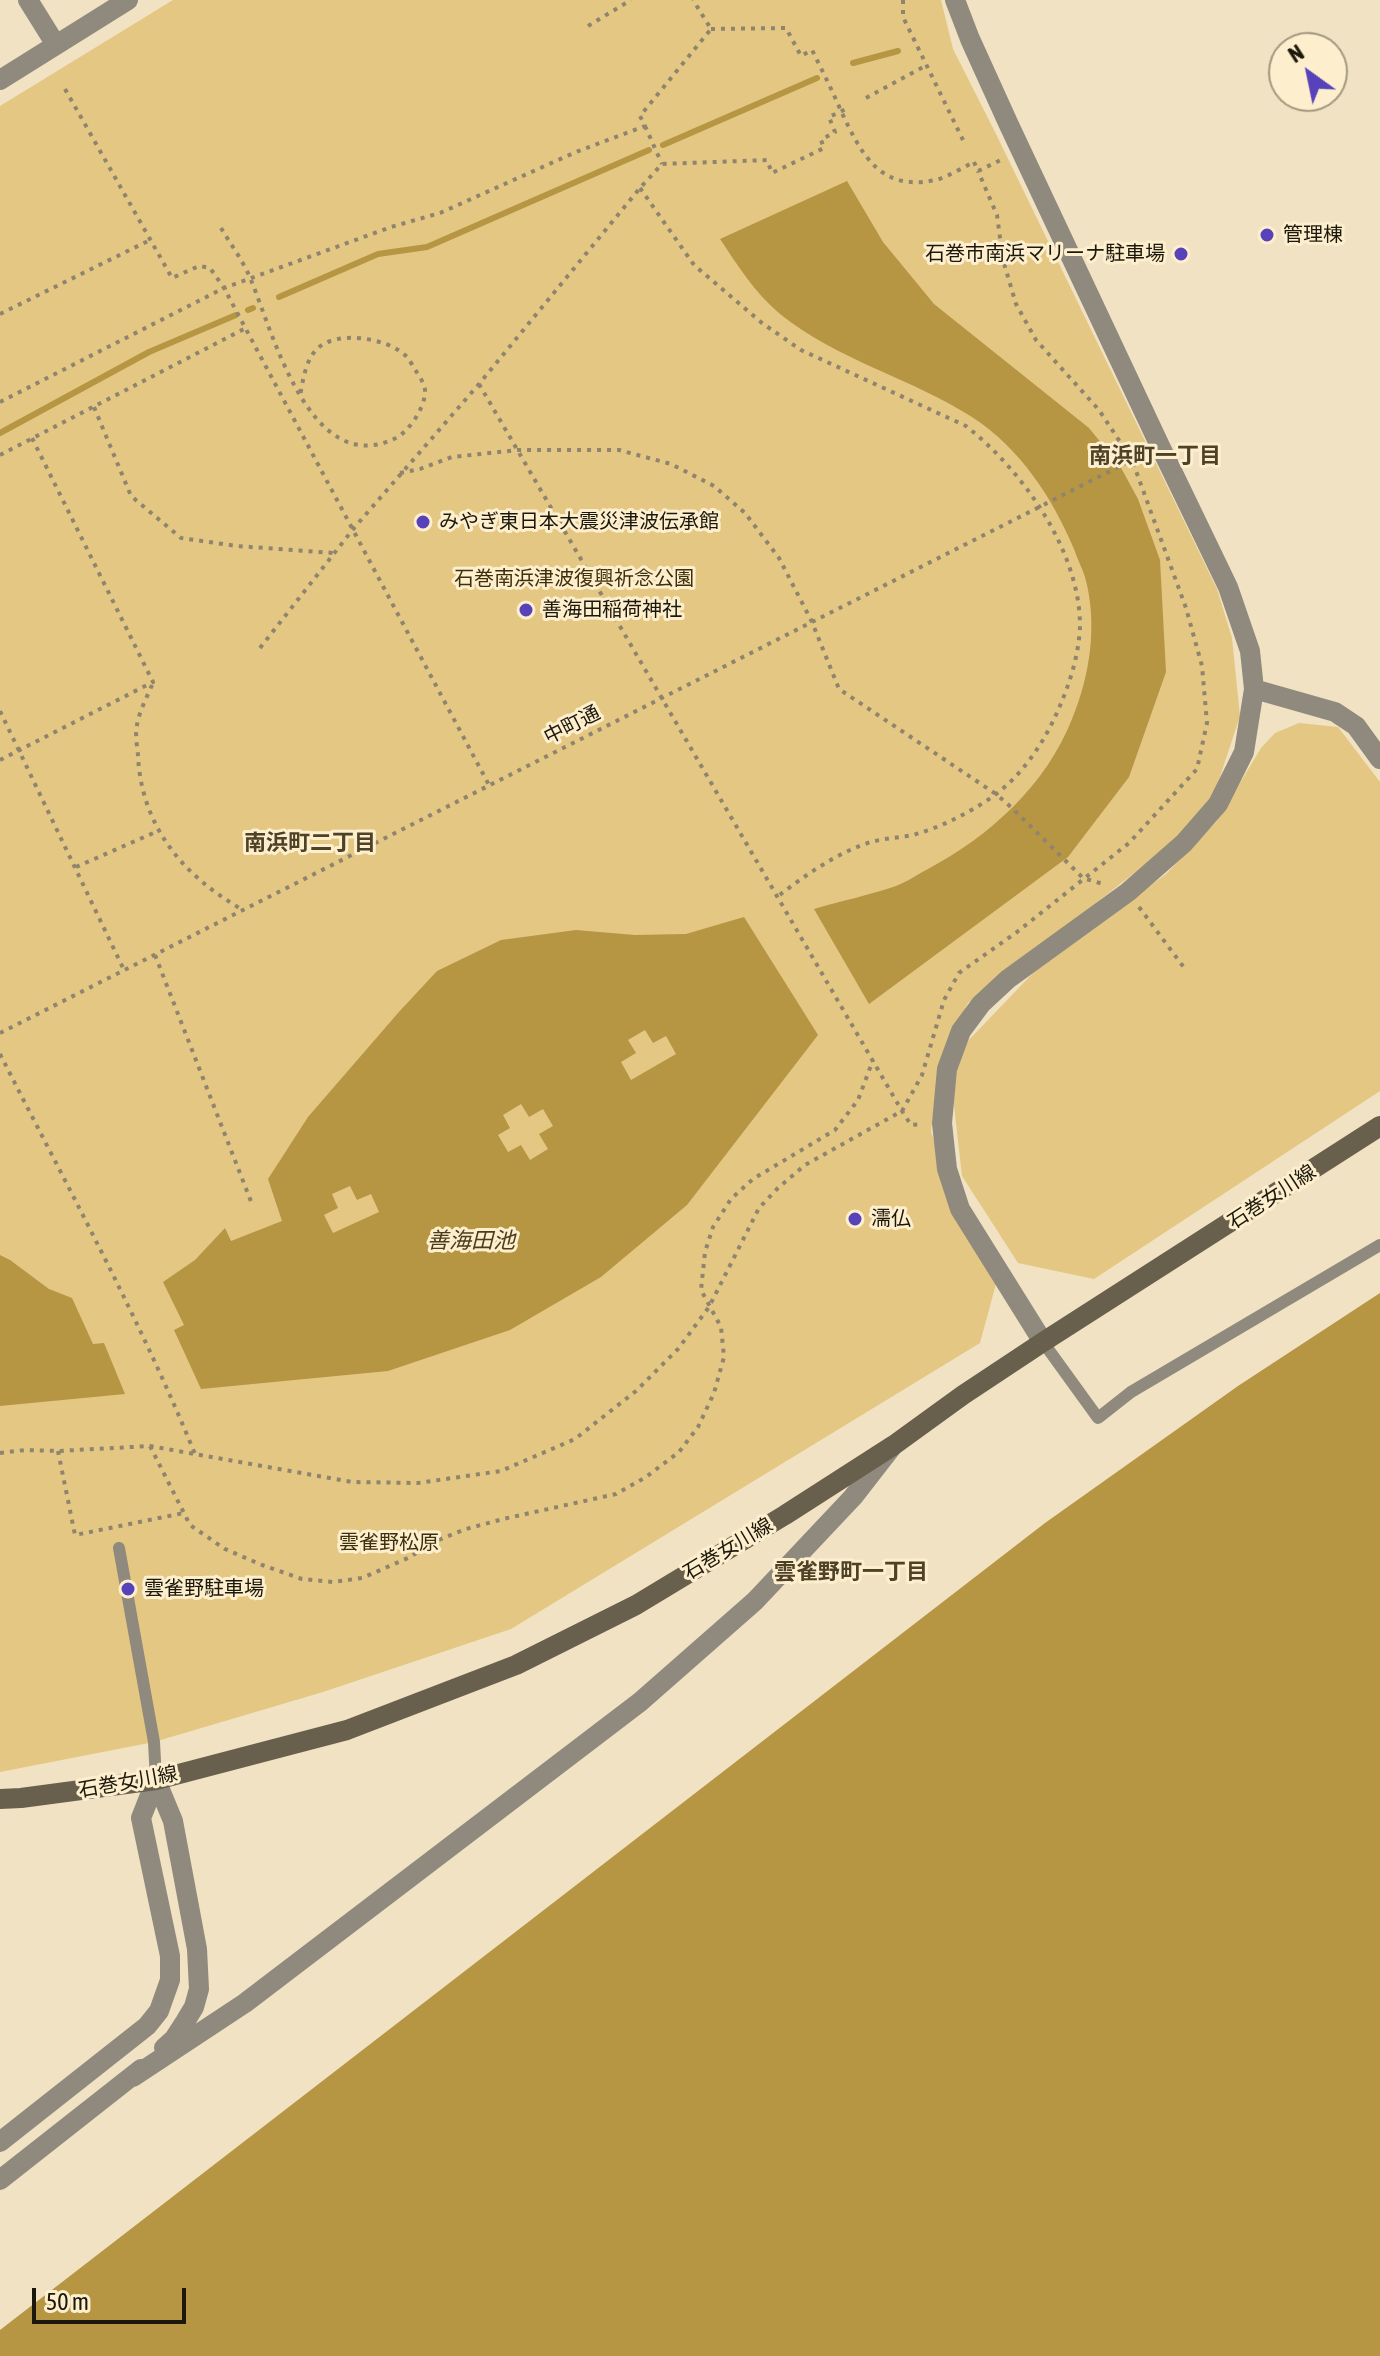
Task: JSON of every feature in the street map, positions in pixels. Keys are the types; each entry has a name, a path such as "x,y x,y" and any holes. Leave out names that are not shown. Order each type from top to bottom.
{"main road":[{"name":"石巻女川線","path":"0,1799 156,1780 347,1730 516,1665 636,1605 785,1515 894,1445 1043,1342 1380,1126"}],"street":[{"path":"28,0 56,45"},
{"path":"0,80 128,0"},
{"path":"955,0 970,39 1228,587 1250,651 1254,689 1244,752 1218,804 1184,843 1128,892 1008,979 981,1004 961,1031 947,1069 942,1123 947,1169 960,1209 1043,1342"},
{"path":"1254,689 1335,712 1356,726 1380,759"},
{"path":"0,2180 133,2077 245,2003 640,1702 755,1601 853,1497 894,1445"},
{"path":"133,2077 174,2039 194,2007 199,1989 197,1949 173,1821 156,1780"},
{"path":"0,2142 147,2026 159,2011 170,1980 170,1956 141,1818 156,1780"}],"lane":[{"path":"1043,1342 1098,1418 1131,1392 1380,1245"},
{"path":"119,1548 154,1742 156,1780"}],"path":[{"path":"588,26 631,0"},
{"path":"693,0 711,29"},
{"path":"903,0 903,17 963,140"},
{"path":"0,1453 150,1446 352,1482 418,1483 501,1471 575,1439 636,1391 678,1349 709,1307 759,1208 778,1188 805,1165 902,1111 922,1075 944,1000 959,973 1017,932 1129,843 1197,769 1207,723 1202,666 1186,608 1132,460 1099,410 1036,340 1016,304 1003,260 997,215 974,161 939,179 920,182 900,180 882,173 858,148 844,110 812,50 801,56 786,28 711,29"},
{"path":"662,164 640,116 711,29"},
{"path":"866,98 927,65"},
{"path":"65,89 172,278 199,266 210,268 224,288 489,785"},
{"path":"260,648 354,528 479,384 662,164 767,160 772,173 824,148 821,140 835,132 829,117 844,110"},
{"path":"0,402 224,288 391,227 440,213 576,152 645,126"},
{"path":"978,171 1022,150"},
{"path":"640,188 694,265 762,323 801,350 966,426 987,443 1040,506 1075,582 1080,627 1067,690 1051,727 1023,769 996,794 956,818 914,834 870,842 837,858 777,897"},
{"path":"221,228 250,277 275,345 300,396 318,421 333,435 353,445 382,444 404,434 421,407 426,391 404,354 377,341 352,338 332,339 316,350 305,372 300,396"},
{"path":"0,314 149,240"},
{"path":"0,455 246,328"},
{"path":"479,384 902,1111 911,1125 942,1123"},
{"path":"94,407 131,496 181,538 237,546 334,553"},
{"path":"32,438 153,682 136,725 143,791 158,831 179,861 206,885 243,910"},
{"name":"中町通","path":"0,1033 1160,446"},
{"path":"400,473 452,457 518,450 619,450 671,464 714,486 745,513 779,558 812,622 839,689 996,794 1083,878 1128,892 1185,969"},
{"path":"0,760 153,682"},
{"path":"0,711 124,970"},
{"path":"76,867 158,831"},
{"path":"155,955 252,1204"},
{"path":"0,1054 120,1288 196,1455"},
{"path":"150,1446 190,1525 225,1549 302,1579 333,1582 362,1578 466,1529 616,1494 646,1477 679,1452 698,1427 714,1393 724,1357 721,1327 701,1290 705,1252 713,1227 731,1199 753,1179 835,1130 858,1100 873,1060"},
{"path":"58,1451 75,1535 185,1513"}],"green space":[{"name":"石巻南浜津波復興祈念公園","path":"173,0 941,0 953,49 1217,589 1232,638 1240,716 1214,795 1179,838 968,1003 946,1045 931,1131 957,1214 997,1280 980,1343 511,1629 323,1692 154,1742 0,1772 0,106"},
{"path":"1299,723 1338,727 1380,782 1380,1091 1094,1279 1018,1263 962,1176 952,1088 964,1045 1034,972 1166,874 1217,821 1261,748 1275,733"}],"water":[{"path":"847,181 883,242 934,304 1089,428 1120,466 1138,499 1160,560 1166,672 1129,777 1068,857 869,1004 814,909 904,882 973,841 1014,806 1047,766 1072,719 1087,668 1091,613 1085,577 1056,511 1033,475 1005,443 949,403 850,357 802,330 763,297 720,239"},
{"name":"善海田池","path":"744,917 818,1035 687,1205 601,1277 510,1330 388,1371 201,1389 174,1330 184,1325 163,1282 195,1260 225,1228 231,1241 282,1221 268,1179 308,1117 437,971 501,940 576,930 635,935 686,934","holes":["645,1030 653,1043 666,1036 676,1054 631,1080 621,1062 636,1053 628,1040","521,1104 529,1117 543,1109 553,1126 539,1134 548,1149 530,1160 521,1145 508,1152 498,1135 510,1128 503,1115","350,1186 357,1200 371,1194 379,1212 333,1233 324,1215 338,1208 332,1194"]},
{"path":"0,1255 49,1289 72,1298 93,1344 104,1343 125,1394 0,1406"},
{"path":"1380,1293 1380,2356 0,2356 0,2330 1045,1523 1238,1386"}],"waterway":[{"path":"853,63 898,51"},
{"path":"663,145 817,78"},
{"path":"279,297 378,254 427,247 649,150"},
{"path":"248,310 253,308"},
{"path":"0,433 149,352 236,315"}],"place":[{"name":"管理棟","path":"1267,235"},
{"name":"石巻市南浜マリーナ駐車場","path":"1181,254"},
{"name":"みやぎ東日本大震災津波伝承館","path":"423,522"},
{"name":"善海田稲荷神社","path":"526,610"},
{"name":"濡仏","path":"855,1219"},
{"name":"雲雀野駐車場","path":"128,1589"}],"district":[{"name":"南浜町一丁目","path":"1155,456"},
{"name":"南浜町二丁目","path":"310,843"},
{"name":"雲雀野町一丁目","path":"851,1572"}],"park label":[{"name":"雲雀野松原","path":"389,1543"}]}
